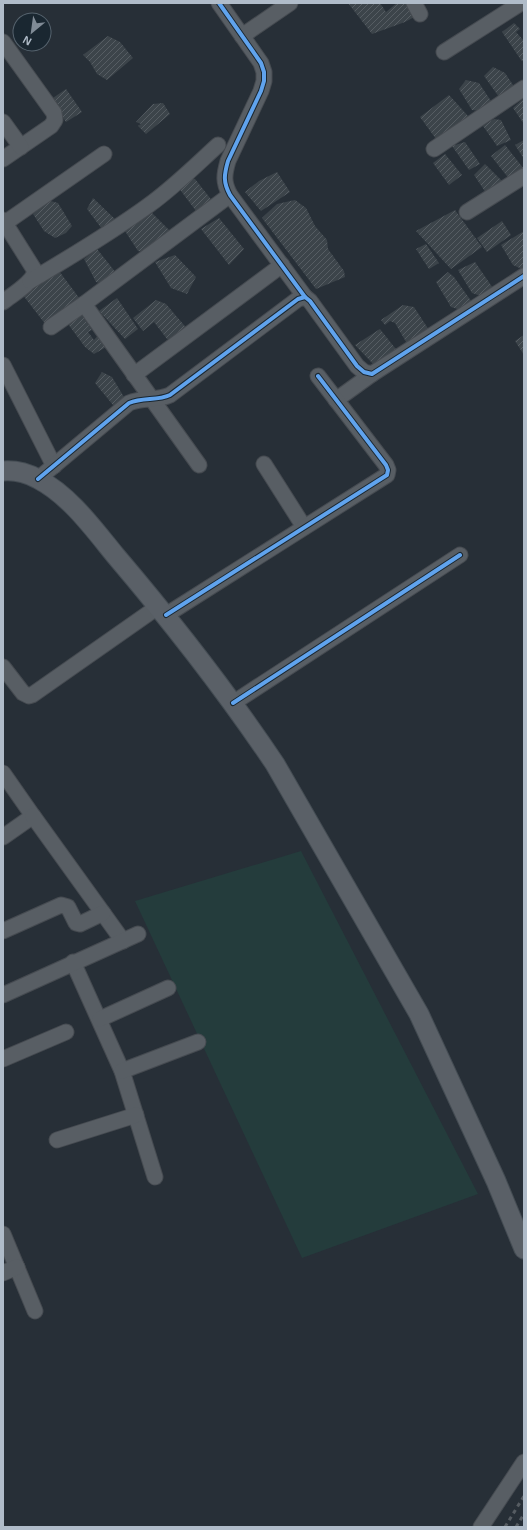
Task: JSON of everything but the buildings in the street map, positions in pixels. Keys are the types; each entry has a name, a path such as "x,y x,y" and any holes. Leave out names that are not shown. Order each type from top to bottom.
{"main road":[{"path":"3,459 29,463 47,472 70,489 97,517 167,610 284,759 429,1009 446,1042 511,1203 524,1249"},
{"path":"3,471 10,470 24,473 47,472"},
{"path":"511,1203 524,1218"}],"street":[{"path":"219,3 261,63 264,81 228,161 224,174 224,184 230,195 282,265 306,297 316,307 357,366 364,372 372,374"},
{"path":"242,36 290,3"},
{"path":"444,52 522,6"},
{"path":"3,42 54,113 55,120 51,126 3,159"},
{"path":"434,149 524,88"},
{"path":"3,122 20,147"},
{"path":"3,302 30,281 100,239 150,205 175,185 218,144"},
{"path":"30,281 34,276 35,271 4,222 104,154"},
{"path":"467,212 524,176"},
{"path":"51,327 230,195"},
{"path":"134,374 282,265"},
{"path":"336,400 372,374 524,276"},
{"path":"3,364 47,472 130,404 141,398 164,398 170,395 298,299 306,297"},
{"path":"84,304 198,465"},
{"path":"3,667 23,693 29,696 32,695 387,475 388,470 318,376"},
{"path":"264,464 304,527"},
{"path":"238,699 460,555"},
{"path":"3,772 123,941"},
{"path":"3,837 33,816"},
{"path":"3,931 62,905 68,907 74,920 80,924 103,913"},
{"path":"3,995 73,962 138,934"},
{"path":"73,962 122,1070 155,1177"},
{"path":"100,1019 168,988"},
{"path":"3,1059 66,1032"},
{"path":"122,1070 198,1042"},
{"path":"57,1140 136,1116"},
{"path":"3,1234 35,1311"},
{"path":"3,1273 17,1267"},
{"path":"481,1527 524,1462"}],"green space":[{"path":"301,851 478,1194 302,1258 135,901"}],"railway":[{"path":"505,1527 524,1496"},
{"path":"516,1527 524,1514"}],"cycle path":[{"path":"219,3 261,63 264,72 264,81 261,91 228,161 225,174 226,186 230,195 305,297"},
{"path":"38,479 129,403 170,395 298,299 305,297 310,301 357,366 364,372 372,374 524,276"},
{"path":"166,615 387,475 388,470 386,465 318,376"},
{"path":"233,703 460,555"}]}
